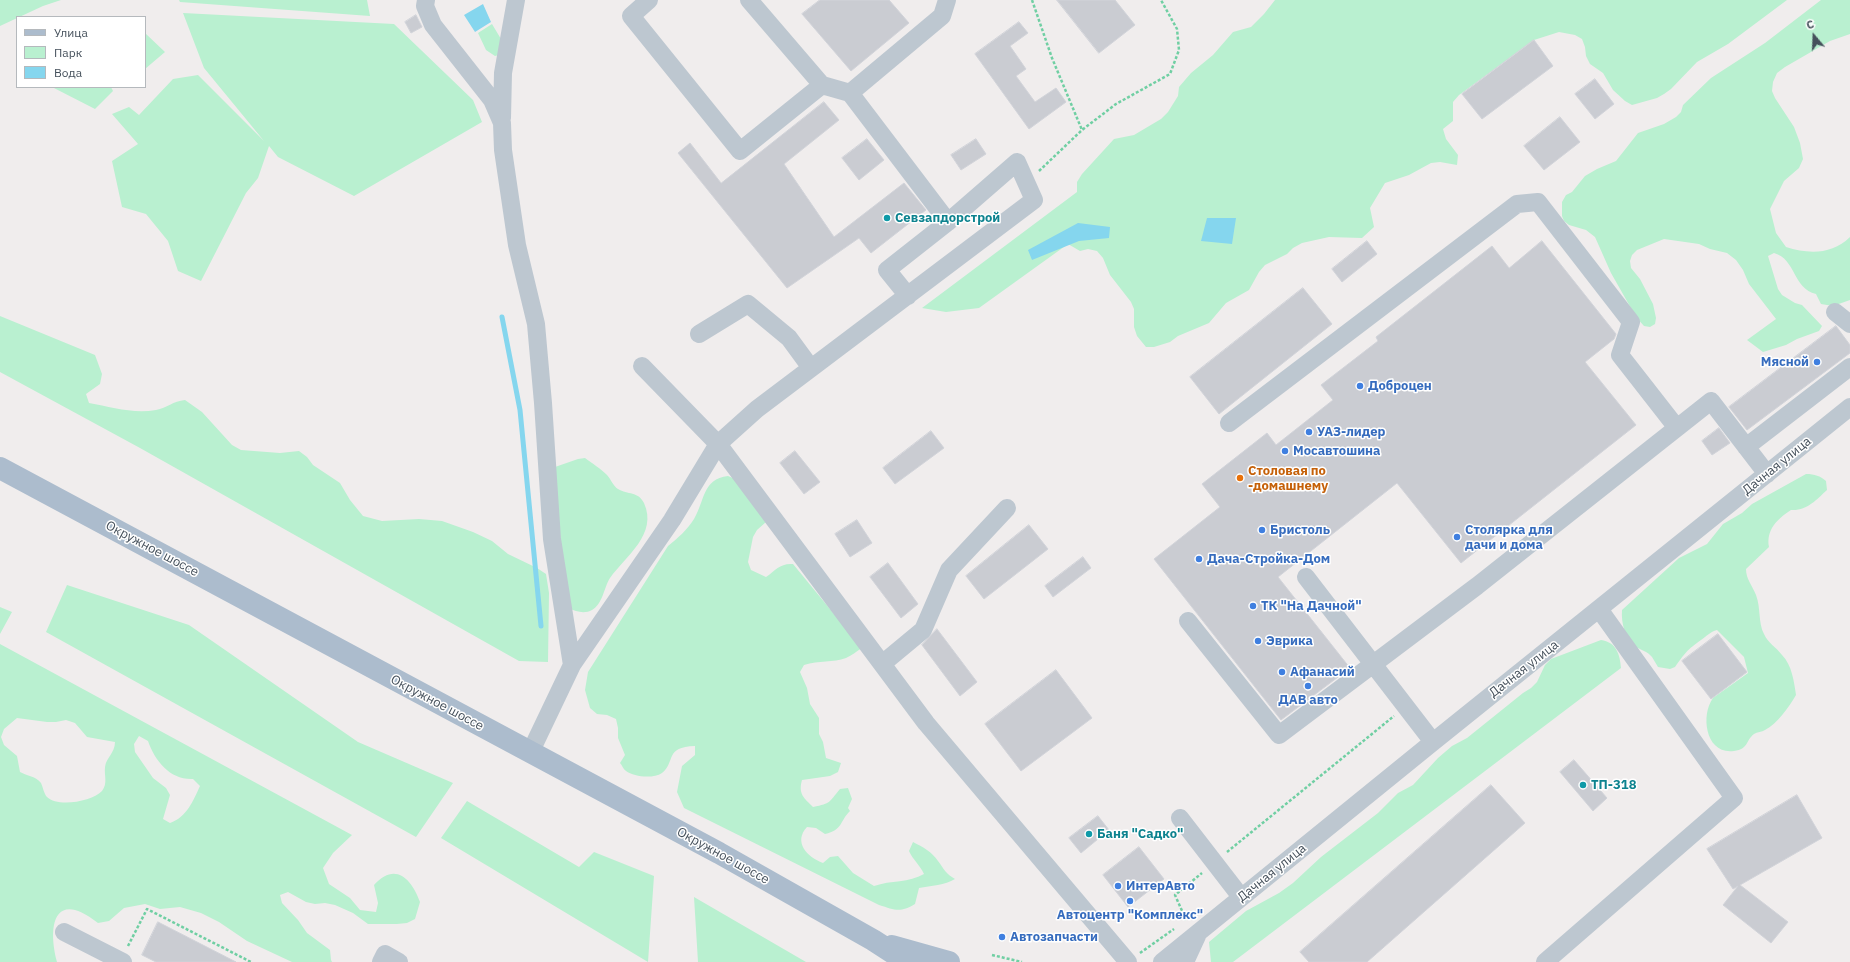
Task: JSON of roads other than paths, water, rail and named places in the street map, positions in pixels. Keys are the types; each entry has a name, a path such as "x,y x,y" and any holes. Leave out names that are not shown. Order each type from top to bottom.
{"main road":[{"name":"Окружное шоссе","path":"0,468 719,854 873,940 907,962"},
{"name":"Окружное шоссе","path":"873,940 949,962"}],"street":[{"path":"426,0 425,6 433,25 492,100 502,123"},
{"path":"516,0 503,73 503,150 517,245 536,324 544,403 552,539 572,665"},
{"path":"650,0 631,16 740,151 822,85"},
{"path":"749,0 822,85 850,93 948,222"},
{"path":"850,93 942,16 947,0"},
{"path":"530,753 572,665 672,520 718,444 757,409 908,296 1034,200 1018,162 948,222 887,270 908,296"},
{"path":"1229,423 1517,204 1538,202 1631,322 1620,355 1677,428"},
{"path":"699,334 748,304 789,338 811,368"},
{"path":"1835,312 1850,324"},
{"path":"642,366 718,444 926,723 1128,962"},
{"path":"1746,447 1850,367"},
{"path":"1188,621 1279,735 1477,586 1711,401 1767,474"},
{"name":"Дачная улица","path":"1162,962 1850,407"},
{"path":"882,664 923,630 949,570 1007,508"},
{"path":"1306,577 1433,742"},
{"path":"1546,962 1734,798 1599,609"},
{"path":"1180,818 1241,897"},
{"path":"64,932 121,962"},
{"name":"Дачная улица","path":"1185,962 1199,932"},
{"path":"381,962 385,954 399,962"}],"water":[{"path":"483,4 491,22 475,32 464,15"},
{"path":"1207,218 1236,218 1232,244 1201,241"},
{"path":"1078,223 1110,227 1109,238 1079,241 1032,260 1028,250"}],"waterway":[{"path":"502,317 520,410 541,626"}],"place":[{"name":"Севзапдорстрой","path":"887,218"},
{"name":"Мясной","path":"1817,362"},
{"name":"Доброцен","path":"1360,386"},
{"name":"УАЗ-лидер","path":"1309,432"},
{"name":"Мосавтошина","path":"1285,451"},
{"name":"Столовая по -домашнему","path":"1240,478"},
{"name":"Бристоль","path":"1262,530"},
{"name":"Столярка для дачи и дома","path":"1457,537"},
{"name":"Дача-Стройка-Дом","path":"1199,559"},
{"name":"ТК \"На Дачной\"","path":"1253,606"},
{"name":"Эврика","path":"1258,641"},
{"name":"Афанасий","path":"1282,672"},
{"name":"ДАВ авто","path":"1308,686"},
{"name":"ТП-318","path":"1583,785"},
{"name":"Баня \"Садко\"","path":"1089,834"},
{"name":"ИнтерАвто","path":"1118,886"},
{"name":"Автоцентр \"Комплекс\"","path":"1130,901"},
{"name":"Автозапчасти","path":"1002,937"}]}
